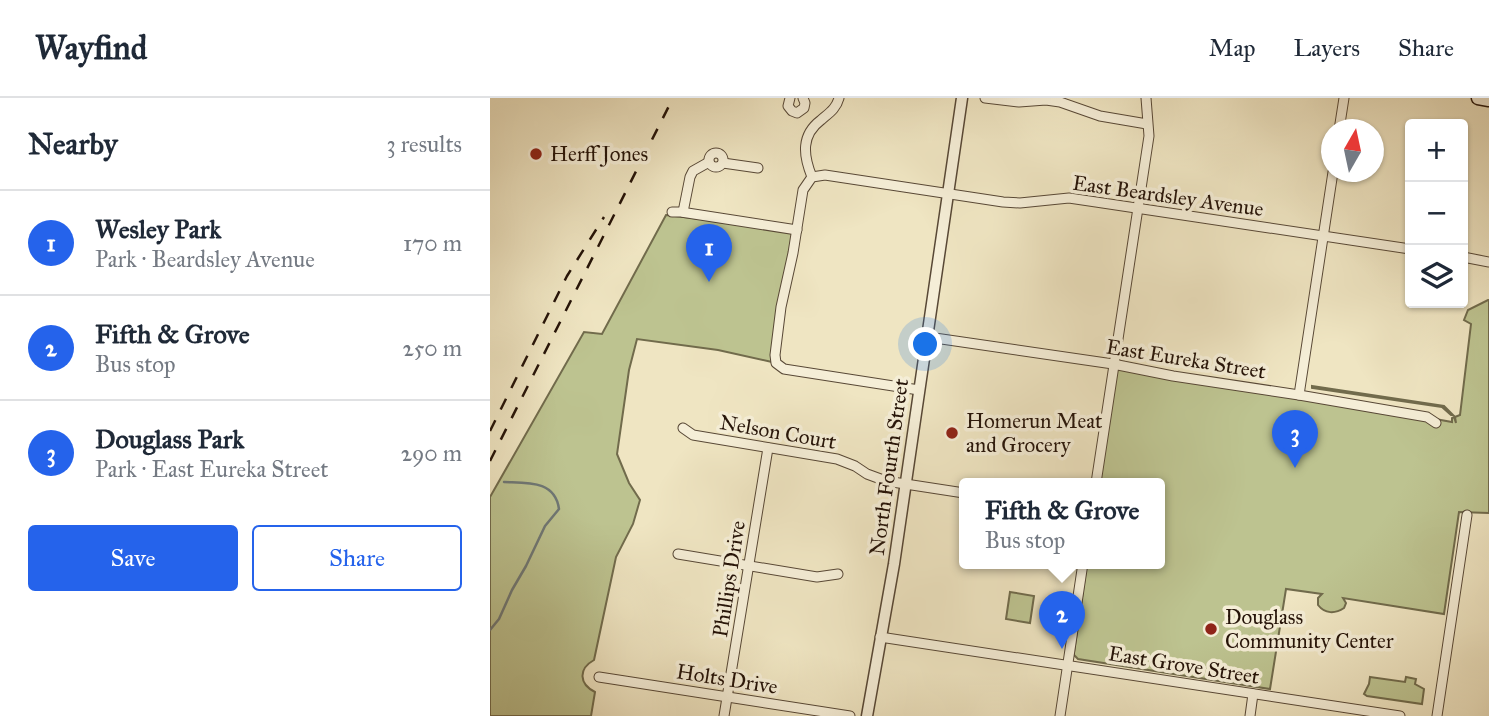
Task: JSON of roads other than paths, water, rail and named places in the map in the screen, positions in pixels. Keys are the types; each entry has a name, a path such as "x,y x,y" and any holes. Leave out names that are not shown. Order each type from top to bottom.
{"main road":[{"path":"1478,98 1489,100"}],"street":[{"path":"790,98 789,109 794,112 802,110"},
{"path":"802,110 805,103 803,98"},
{"path":"839,98 834,109 814,125 805,141 806,164 812,177 803,190 782,307 776,363 783,369 804,373 919,390"},
{"name":"North Fourth Street","path":"867,716 894,564 962,98"},
{"path":"985,98 1019,102 1060,102 1100,117 1147,124"},
{"path":"1097,478 1149,136 1146,98"},
{"path":"1341,119 1344,98"},
{"path":"802,110 814,125"},
{"path":"683,212 692,172 709,162 710,155 716,152 722,156 723,163 758,168"},
{"name":"East Beardsley Avenue","path":"812,177 837,177 1020,203 1069,198 1405,248"},
{"path":"1299,395 1332,182"},
{"path":"673,212 797,230"},
{"path":"1468,258 1489,262"},
{"name":"East Eureka Street","path":"928,337 1427,416 1436,423"},
{"name":"Nelson Court","path":"683,428 693,435 837,459 876,478 959,492"},
{"name":"Phillips Drive","path":"724,716 768,448"},
{"path":"1437,716 1467,514"},
{"path":"678,554 817,577 838,574"},
{"path":"1060,716 1082,569"},
{"name":"East Grove Street","path":"880,637 1400,716"},
{"name":"Holts Drive","path":"599,677 850,716"},
{"path":"1250,716 1253,694"}],"waterway":[{"path":"490,630 499,619 545,526 559,509 552,493 546,488 530,483 504,482"}],"railway":[{"path":"490,461 673,98"},
{"path":"490,431 567,276 604,217"}],"place":[{"name":"Herff Jones","path":"536,154"},
{"name":"Wesley Park","path":"709,282"},
{"name":"Homerun Meat and Grocery","path":"952,433"},
{"name":"Douglass Park","path":"1295,468"},
{"name":"Douglass Community Center","path":"1211,629"},
{"name":"Fifth & Grove","path":"1062,649"}]}
